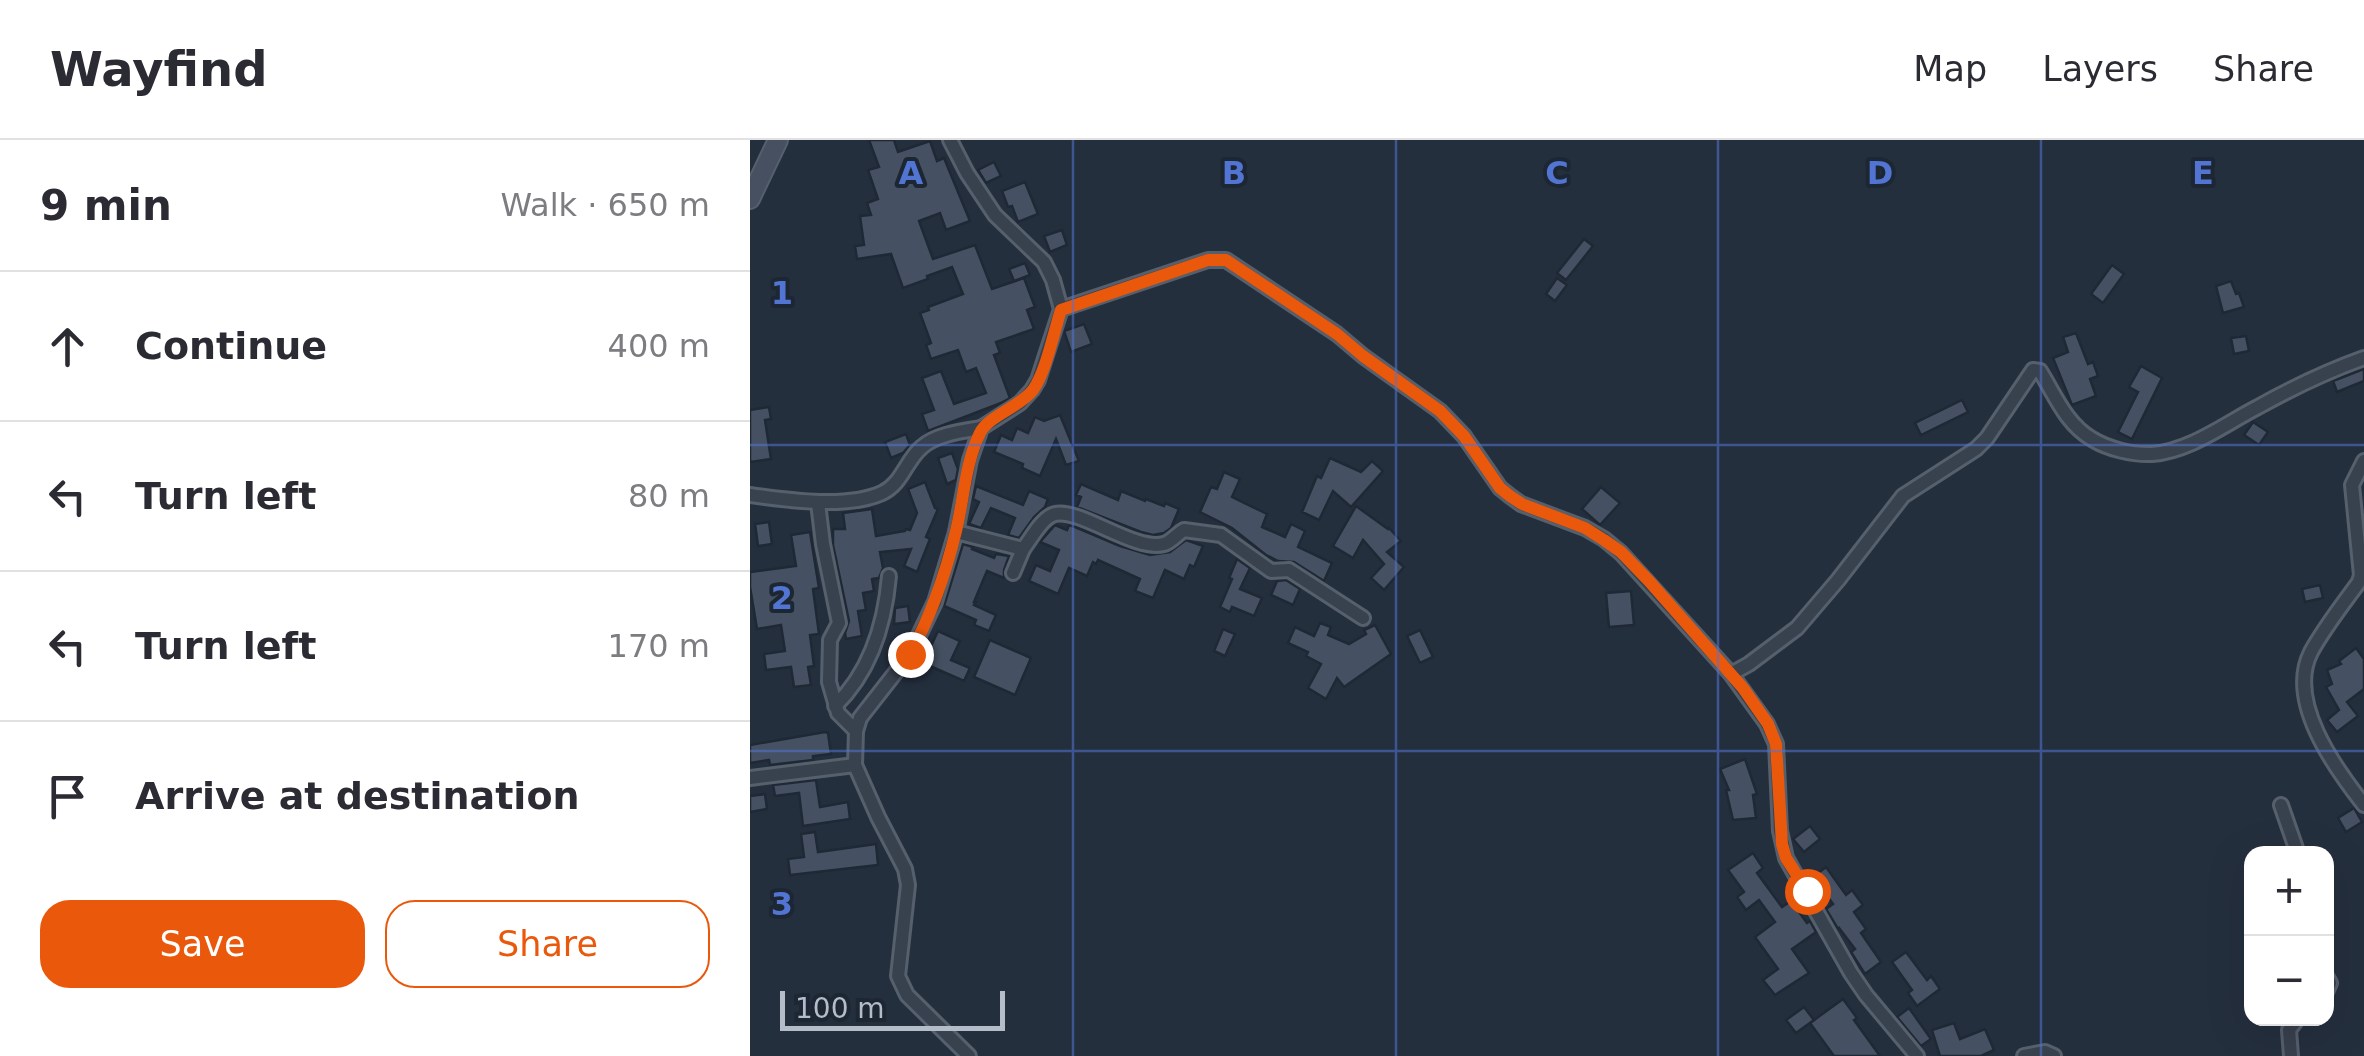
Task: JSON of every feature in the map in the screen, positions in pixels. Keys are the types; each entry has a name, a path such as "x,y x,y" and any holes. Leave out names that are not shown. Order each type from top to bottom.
{"street":[{"path":"750,199 778,140"},
{"path":"750,495 818,503 882,493 898,480 927,443 982,428 1020,403 1038,380 1061,310 1052,280 1044,262 995,215 950,140"},
{"path":"1061,310 1208,260 1226,260 1337,334 1440,411 1510,496 1585,528 1621,552 1731,674 1768,724 1776,744 1780,831 1786,858 1866,995 1917,1056"},
{"path":"1731,674 1797,628 1903,496 1987,438 2033,370 2040,372 2073,423 2092,439 2150,454 2192,442 2262,404 2364,358"},
{"path":"970,1056 901,985 898,968 908,885 905,869 854,766 860,718 914,648 934,602 956,532 970,460 982,428"},
{"path":"2364,461 2352,485 2361,574 2312,652 2304,681 2308,711 2340,774 2364,805"},
{"path":"818,503 839,623 828,650 829,682 838,712 856,731"},
{"path":"1013,573 1023,549 1048,517 1056,513 1154,544 1168,542 1184,530 1216,534 1271,571 1289,570 1363,618"},
{"path":"956,532 1023,549"},
{"path":"835,706 859,678 872,651 884,612 889,576"},
{"path":"750,778 854,766"},
{"path":"2281,805 2295,846"},
{"path":"2291,1056 2292,1026"},
{"path":"2024,1056 2036,1052 2054,1056"}],"building":[{"path":"869,140 894,140 898,152 930,141 937,161 944,158 970,221 946,230 940,213 919,221 933,259 975,245 992,289 1024,278 1035,307 1027,310 1034,329 996,342 1000,353 994,355 1010,398 928,431 922,414 934,410 922,378 941,371 954,404 986,393 976,368 966,372 958,350 931,359 926,345 931,343 920,313 963,294 952,267 903,288 891,254 857,259 855,246 864,245 860,216 871,215 867,203 878,199 868,170 879,167"},
{"path":"994,162 1001,176 986,183 978,170"},
{"path":"1025,182 1038,214 1018,222 1002,191"},
{"path":"1062,230 1067,245 1050,252 1044,236"},
{"path":"1584,239 1593,246 1566,280 1557,273"},
{"path":"1025,263 1030,275 1014,281 1009,269"},
{"path":"2112,265 2124,274 2103,303 2091,294"},
{"path":"1557,278 1567,285 1555,301 1546,294"},
{"path":"2231,281 2244,307 2223,313 2216,286"},
{"path":"1084,324 1092,344 1071,352 1064,331"},
{"path":"2076,333 2088,364 2093,362 2098,376 2090,379 2096,396 2072,405 2053,358 2068,352 2063,337"},
{"path":"2246,336 2249,351 2234,354 2231,338"},
{"path":"2141,366 2162,378 2132,439 2118,432 2138,392 2129,387"},
{"path":"2364,369 2364,381 2337,392 2333,381"},
{"path":"1962,400 1968,412 1921,435 1915,423"},
{"path":"769,407 771,419 765,420 771,459 750,462 750,410"},
{"path":"1060,415 1079,461 1066,465 1056,439 1040,476 994,452 1001,435 1012,440 1017,428 1028,433 1035,417 1044,421"},
{"path":"2253,422 2268,432 2259,445 2244,435"},
{"path":"906,434 910,445 891,458 885,442"},
{"path":"952,453 958,469 956,480 947,484 938,458"},
{"path":"1330,458 1361,472 1372,461 1383,471 1351,507 1333,491 1319,520 1302,512 1317,476 1321,478"},
{"path":"1224,472 1240,479 1232,497 1267,514 1262,527 1285,537 1291,524 1305,531 1298,547 1332,563 1324,581 1294,562 1266,555 1232,528 1200,512 1211,487 1217,489"},
{"path":"925,482 938,509 917,572 904,566 911,549 880,552 883,568 879,578 872,579 874,591 863,593 866,610 858,611 862,636 846,639 849,621 833,529 845,529 843,513 872,509 876,536 910,530 917,513 908,489"},
{"path":"1081,484 1118,500 1121,491 1179,509 1171,528 1164,533 1141,532 1077,507 1081,497 1076,495"},
{"path":"976,486 1023,505 1029,491 1048,499 1019,538 1008,535 1015,518 991,508 981,528 969,524 979,502 973,499"},
{"path":"1601,487 1620,503 1600,525 1582,509"},
{"path":"1356,506 1401,541 1387,552 1404,567 1384,590 1371,578 1384,564 1363,540 1353,558 1333,546"},
{"path":"769,522 772,544 758,546 755,524"},
{"path":"1055,525 1067,530 1069,525 1150,555 1170,552 1186,540 1203,546 1184,579 1165,570 1153,598 1135,591 1140,579 1098,560 1087,576 1069,568 1058,594 1029,581 1036,565 1050,571 1059,550 1040,542"},
{"path":"810,532 819,588 813,589 819,634 810,635 814,666 808,667 811,685 794,687 791,667 766,670 764,654 785,651 781,625 757,629 750,572 796,566 791,535"},
{"path":"963,544 994,558 996,554 1009,556 1004,578 987,571 974,602 996,615 989,631 974,625 976,620 944,606"},
{"path":"1237,559 1250,568 1240,589 1262,598 1254,616 1232,607 1230,612 1220,607"},
{"path":"1286,580 1300,589 1293,605 1271,595 1277,581"},
{"path":"2320,585 2323,598 2305,602 2302,589"},
{"path":"1631,591 1634,625 1609,627 1606,593"},
{"path":"908,606 910,622 894,624 895,608"},
{"path":"1320,623 1331,627 1328,635 1349,644 1375,625 1391,654 1344,687 1337,678 1326,699 1308,688 1321,664 1306,656 1308,652 1288,643 1295,627 1314,636"},
{"path":"1223,629 1235,634 1225,656 1214,651"},
{"path":"1420,630 1433,657 1420,663 1407,636"},
{"path":"938,631 960,641 951,660 970,668 964,681 923,663"},
{"path":"990,640 1031,658 1015,695 974,677"},
{"path":"2356,648 2364,659 2364,689 2347,702 2358,716 2337,732 2327,720 2339,710 2326,687 2332,684 2327,670 2341,664 2339,661"},
{"path":"825,732 831,754 770,765 769,760 750,763 750,745"},
{"path":"1745,759 1757,794 1753,795 1756,818 1733,820 1729,790 1720,769"},
{"path":"816,780 820,807 848,802 850,819 803,826 799,793 775,796 773,785"},
{"path":"765,794 767,809 750,812 750,796"},
{"path":"2354,808 2362,822 2346,832 2338,818"},
{"path":"1810,826 1820,839 1804,852 1793,839"},
{"path":"815,832 818,852 876,844 878,865 790,875 788,859 804,857 801,834"},
{"path":"1753,853 1763,868 1757,873 1782,907 1791,901 1816,932 1792,949 1809,973 1775,995 1763,980 1778,969 1755,937 1775,922 1759,900 1746,910 1737,897 1744,892 1728,870"},
{"path":"1826,867 1846,895 1852,890 1863,905 1854,912 1866,929 1861,933 1881,962 1865,974 1851,952 1855,949 1826,909 1833,904 1813,877"},
{"path":"1906,952 1927,980 1931,976 1940,989 1917,1006 1908,993 1912,990 1892,962"},
{"path":"1843,999 1880,1056 1834,1056 1810,1023"},
{"path":"1804,1007 1814,1020 1796,1033 1786,1020"},
{"path":"1909,1008 1931,1039 1921,1046 1897,1017"},
{"path":"1954,1023 1960,1039 1985,1029 1994,1050 1981,1056 1940,1056 1932,1030"}],"route":[{"path":"910,654 934,602 956,532 970,460 982,428 1020,403 1032,390 1061,310 1208,260 1226,260 1337,334 1440,411 1510,496 1585,528 1621,552 1649,581 1743,688 1768,724 1776,744 1782,844 1786,858 1807,891"}]}
